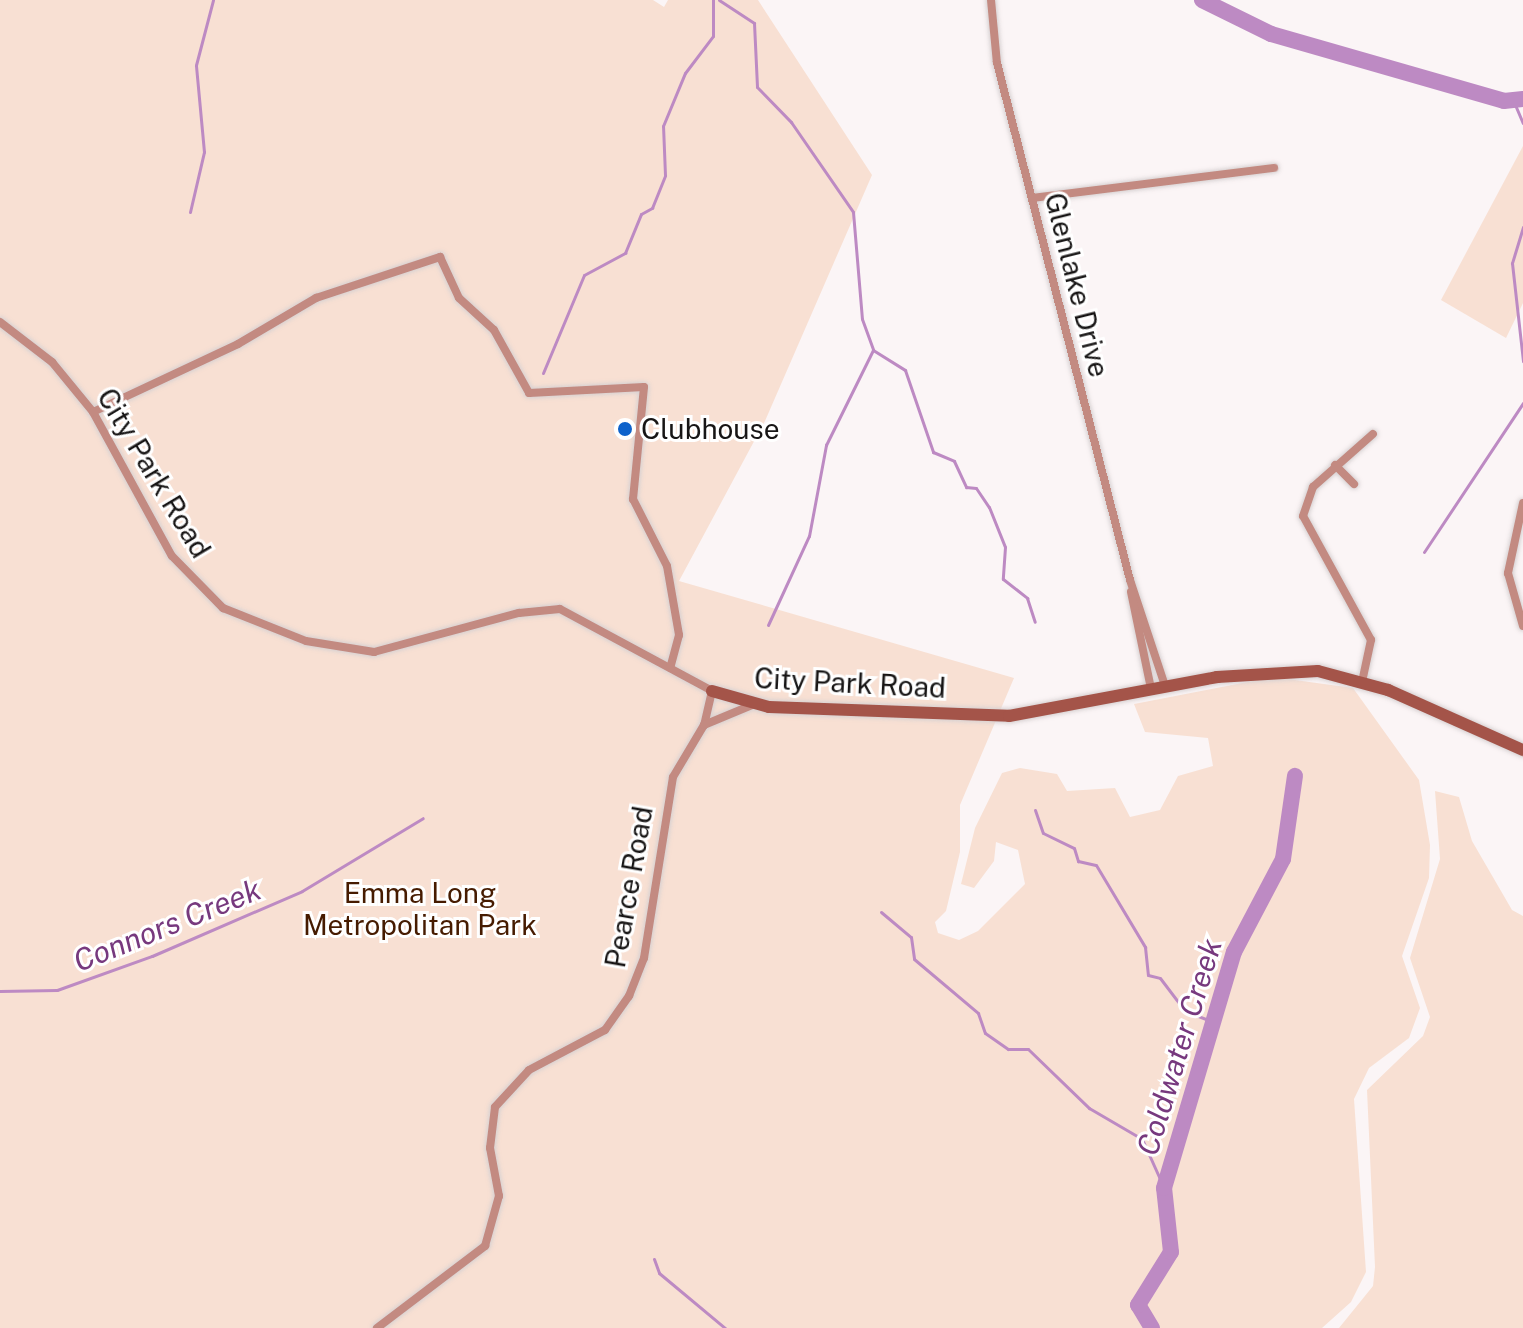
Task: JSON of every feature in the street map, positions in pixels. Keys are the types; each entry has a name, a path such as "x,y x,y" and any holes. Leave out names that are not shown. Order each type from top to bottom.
{"street":[{"name":"Glenlake Drive","path":"991,0 997,63 1130,580 1151,689"},
{"path":"1032,198 1274,168"},
{"path":"93,412 238,344 324,294 440,257 459,298 494,330 529,393 644,387 633,499 667,566 679,642 670,668"},
{"name":"City Park Road","path":"0,322 52,362 93,412 185,575 242,618 333,648 374,652 519,613 560,609 712,691 752,705 1009,716 1165,686 1275,670 1362,682 1523,750"},
{"path":"1362,682 1371,640 1303,516 1313,487 1373,434"},
{"path":"1335,465 1354,484"},
{"path":"1523,503 1508,573 1523,626"},
{"name":"Glenlake Drive","path":"1130,580 1165,686"},
{"name":"Pearce Road","path":"377,1328 485,1246 499,1196 490,1148 495,1107 508,1087 605,1030 629,996 644,958 673,777 704,725 712,691"},
{"path":"704,725 752,705"}],"green space":[{"name":"Emma Long Metropolitan Park","path":"0,0 653,0 664,7 668,0 758,0 872,175 765,421 679,581 1014,678 960,805 960,852 946,911 935,922 938,933 959,940 978,931 1025,884 1018,850 996,842 994,861 974,888 961,884 975,828 1002,773 1020,768 1057,774 1067,791 1115,788 1130,817 1160,810 1178,776 1213,766 1208,738 1145,732 1134,704 1273,677 1353,688 1419,780 1430,845 1429,878 1402,956 1420,1008 1409,1038 1369,1068 1354,1099 1366,1272 1351,1302 1322,1328 0,1328"},
{"path":"1523,146 1523,303 1506,338 1441,300"},
{"path":"1435,791 1459,797 1472,841 1512,910 1523,916 1523,1328 1339,1328 1373,1286 1375,1267 1367,1090 1423,1036 1430,1017 1410,958 1440,859"}],"waterway":[{"path":"190,212 204,152 196,65 213,0"},
{"path":"543,373 584,275 625,253 641,214 652,208 665,175 663,126 685,73 713,36 713,0"},
{"path":"719,0 754,23 757,87 791,122 853,212 862,319 873,350 905,370 933,452 954,461 966,487 976,488 989,507 1005,547 1003,579 1027,598 1035,622"},
{"path":"1202,0 1271,34 1504,101 1523,99"},
{"path":"1513,100 1523,123"},
{"path":"1523,227 1512,263 1523,361"},
{"path":"768,625 809,536 826,445 873,350"},
{"path":"1424,552 1523,403"},
{"name":"Coldwater Creek","path":"1152,1328 1138,1305 1171,1252 1164,1188 1234,952 1283,859 1295,776"},
{"path":"1035,810 1043,833 1074,848 1078,861 1096,865 1145,947 1148,975 1160,978 1185,1011 1213,1022"},
{"name":"Connors Creek","path":"0,991 57,990 152,956 302,891 423,818"},
{"path":"881,912 911,937 914,959 978,1013 985,1033 1008,1049 1028,1049 1089,1108 1142,1139 1164,1188"},
{"path":"654,1259 659,1273 725,1328"}],"place":[{"name":"Clubhouse","path":"625,429"}]}
